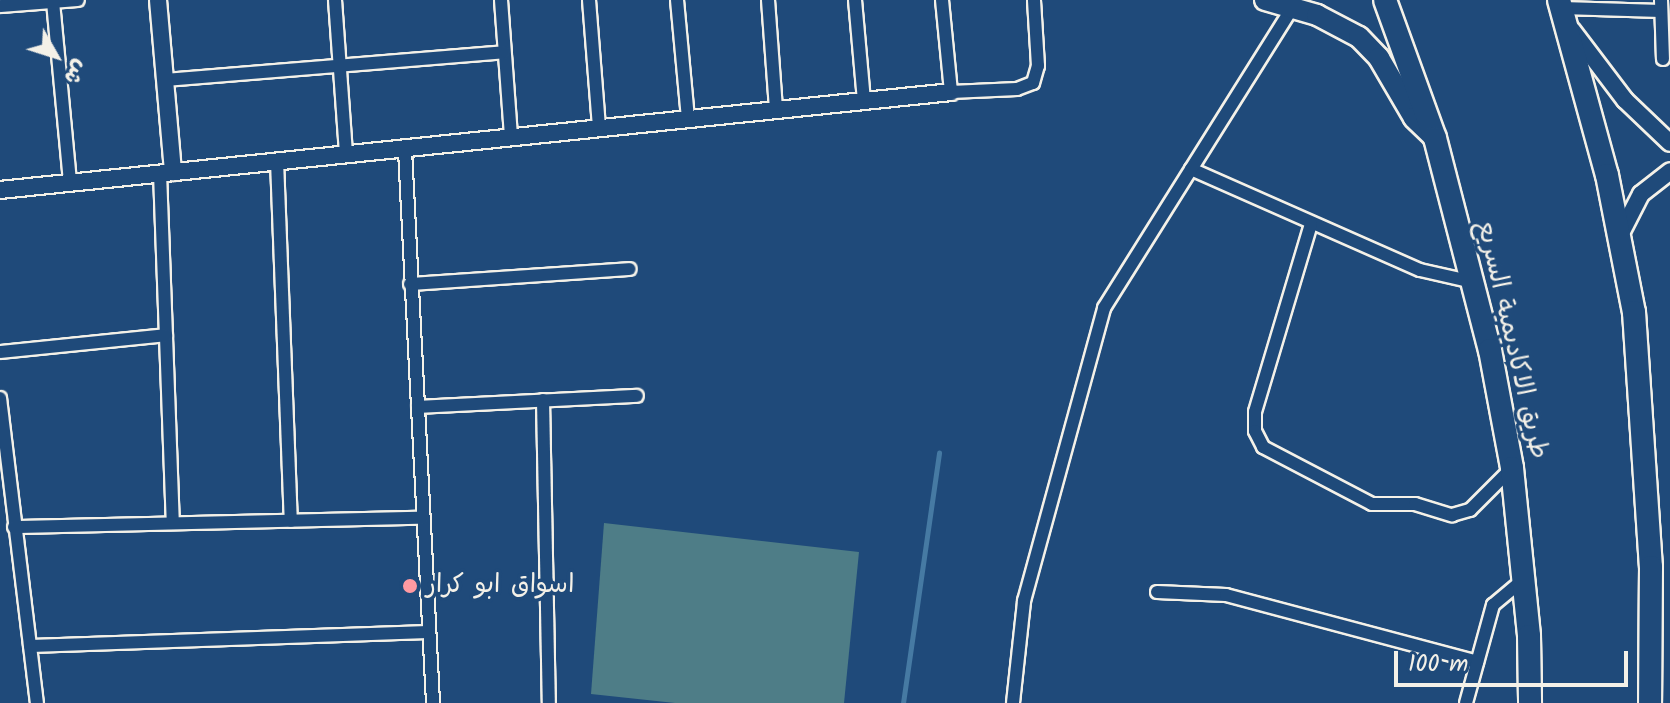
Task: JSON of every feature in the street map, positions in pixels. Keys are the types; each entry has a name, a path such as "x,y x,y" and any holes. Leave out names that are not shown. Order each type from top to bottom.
{"highway":[{"name":"طريق الاكاديمية السريع","path":"1385,0 1435,138 1473,282 1512,468 1524,579 1530,703"},
{"path":"1561,8 1597,133 1634,312 1651,567 1650,703"}],"main road":[{"path":"1266,0 1293,7 1342,27 1372,49 1408,109 1435,138"}],"street":[{"path":"0,6 78,0"},
{"path":"158,0 165,80 166,335 173,523"},
{"path":"335,0 346,154"},
{"path":"501,0 511,137"},
{"path":"589,0 599,128"},
{"path":"677,0 688,119"},
{"path":"768,0 776,110"},
{"path":"855,0 864,101"},
{"path":"942,0 951,92"},
{"path":"0,190 951,92 1017,89 1033,83 1038,66 1034,0"},
{"path":"53,2 70,182"},
{"path":"1561,8 1661,6 1663,59"},
{"path":"1013,703 1024,601 1054,506 1093,336 1117,280 1293,7"},
{"path":"1561,8 1603,75 1670,143"},
{"path":"165,80 504,52"},
{"path":"405,150 433,703"},
{"path":"277,161 291,521"},
{"path":"1191,169 1432,275 1473,282"},
{"path":"1619,236 1641,194 1670,171"},
{"path":"1311,224 1255,412 1255,431 1263,447 1372,504 1415,504 1452,515 1470,510 1512,468"},
{"path":"410,284 629,269"},
{"path":"0,352 166,335"},
{"path":"418,407 637,396"},
{"path":"0,398 37,703"},
{"path":"543,400 549,703"},
{"path":"14,527 423,518"},
{"path":"1466,703 1493,605 1524,579"},
{"path":"1157,592 1226,595 1477,662"},
{"path":"30,646 429,632"}],"green space":[{"path":"604,523 859,552 844,703 675,703 591,694"}],"waterway":[{"path":"903,703 939,453"}],"place":[{"name":"اسواق ابو كرار","path":"410,586"}]}
